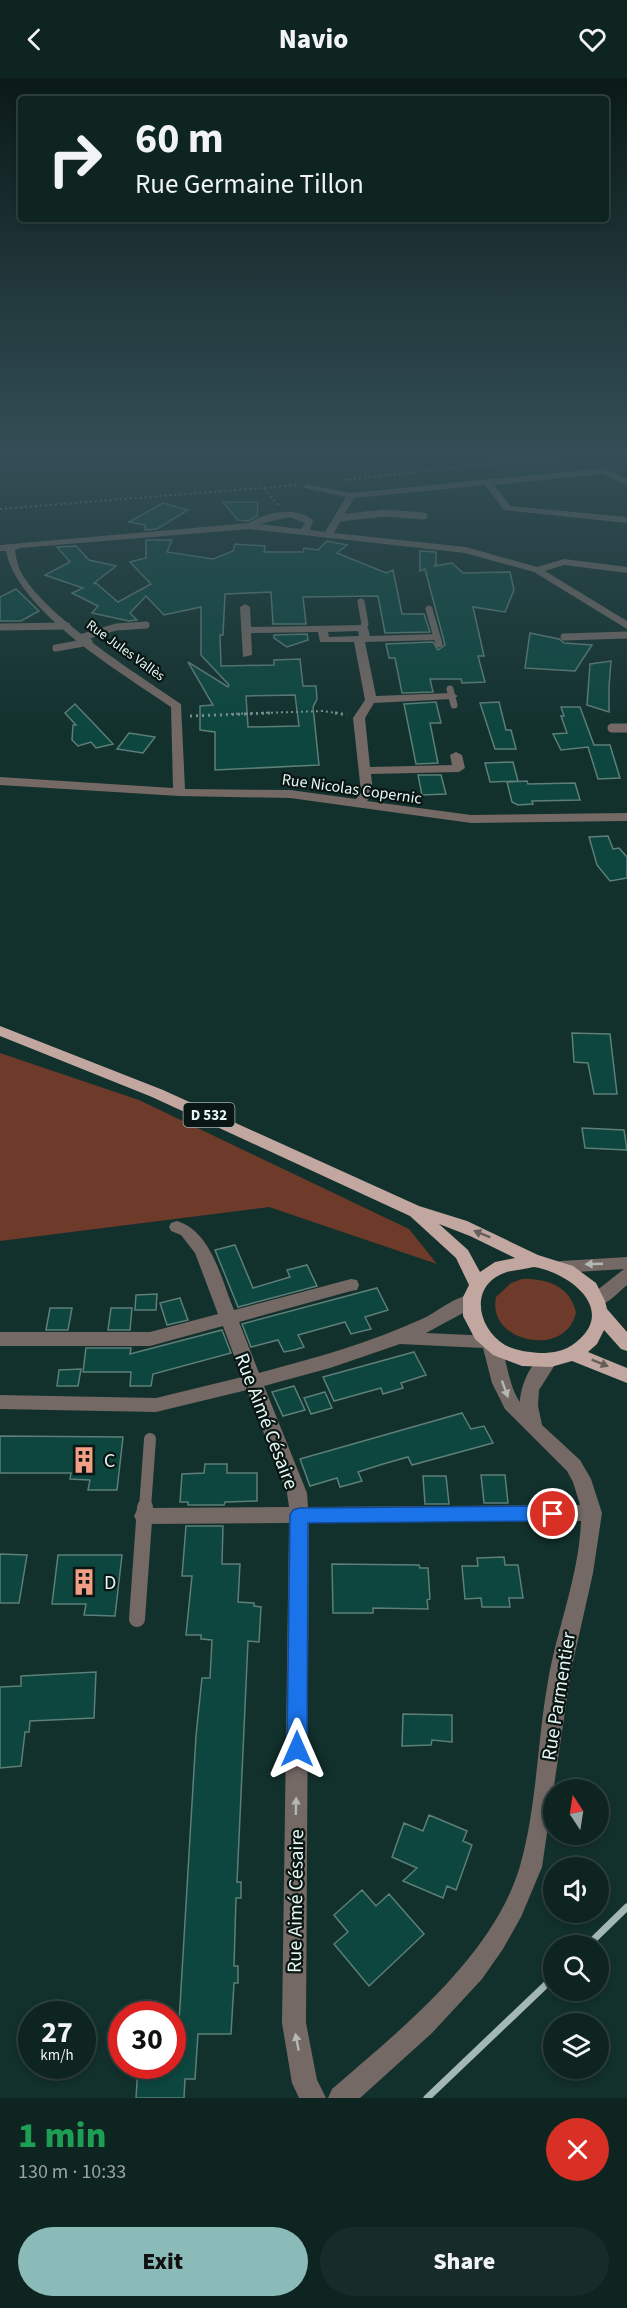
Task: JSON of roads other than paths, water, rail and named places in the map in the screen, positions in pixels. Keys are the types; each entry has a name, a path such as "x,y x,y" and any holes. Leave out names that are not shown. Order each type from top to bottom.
{"main road":[{"name":"D 532","path":"0,1031 72,1057 221,1120 414,1211 439,1217 500,1241 534,1261"},
{"name":"D 532","path":"414,1211 462,1254 477,1283"},
{"path":"598,1306 597,1329 588,1344 571,1354 549,1360 528,1360 508,1354 489,1343 473,1322 470,1301 477,1283 501,1266 534,1261 561,1267 576,1275 589,1287 598,1306 627,1344"},
{"path":"571,1354 627,1376"}],"street":[{"path":"434,546 494,555 537,570 597,605 627,626"},
{"name":"Rue Jules Vallès","path":"5,549 16,574 28,590 67,626 177,706 179,792"},
{"path":"537,570 564,562 627,570"},
{"path":"245,607 247,655"},
{"path":"246,630 323,629 324,640 362,635 438,641"},
{"path":"358,805 367,792 360,745 359,718 371,700 362,635"},
{"path":"371,700 452,697"},
{"path":"365,771 459,768 456,755"},
{"name":"Rue Nicolas Copernic","path":"0,781 179,792 290,794 471,819 622,818"},
{"path":"622,818 627,832"},
{"name":"Rue Aimé Césaire","path":"177,1227 187,1231 202,1251 251,1381 297,1493 299,1515 294,2023 305,2084 313,2098"},
{"path":"561,1267 627,1263"},
{"path":"598,1306 627,1275"},
{"path":"0,1339 150,1339 351,1285"},
{"path":"0,1402 156,1405 400,1339 438,1322 470,1301"},
{"path":"400,1339 489,1343"},
{"name":"Rue Parmentier","path":"341,2098 411,2036 468,1979 505,1926 528,1874 539,1824 563,1653 582,1575 591,1513 584,1483 575,1467 563,1451 510,1403 489,1343"},
{"path":"533,1425 528,1393 535,1377 549,1360"},
{"path":"144,1516 591,1513"}],"lane":[{"path":"361,602 365,624 362,635"},
{"path":"429,609 438,641"},
{"path":"0,627 67,626"},
{"path":"57,650 73,647 116,627 146,626"},
{"path":"564,637 627,635"},
{"path":"612,728 627,728"},
{"path":"137,1619 150,1438"}],"railway":[{"path":"598,1935 627,1907"},
{"path":"427,2098 543,1987"}],"place":[{"name":"C","path":"84,1460"},
{"name":"D","path":"84,1582"}]}
